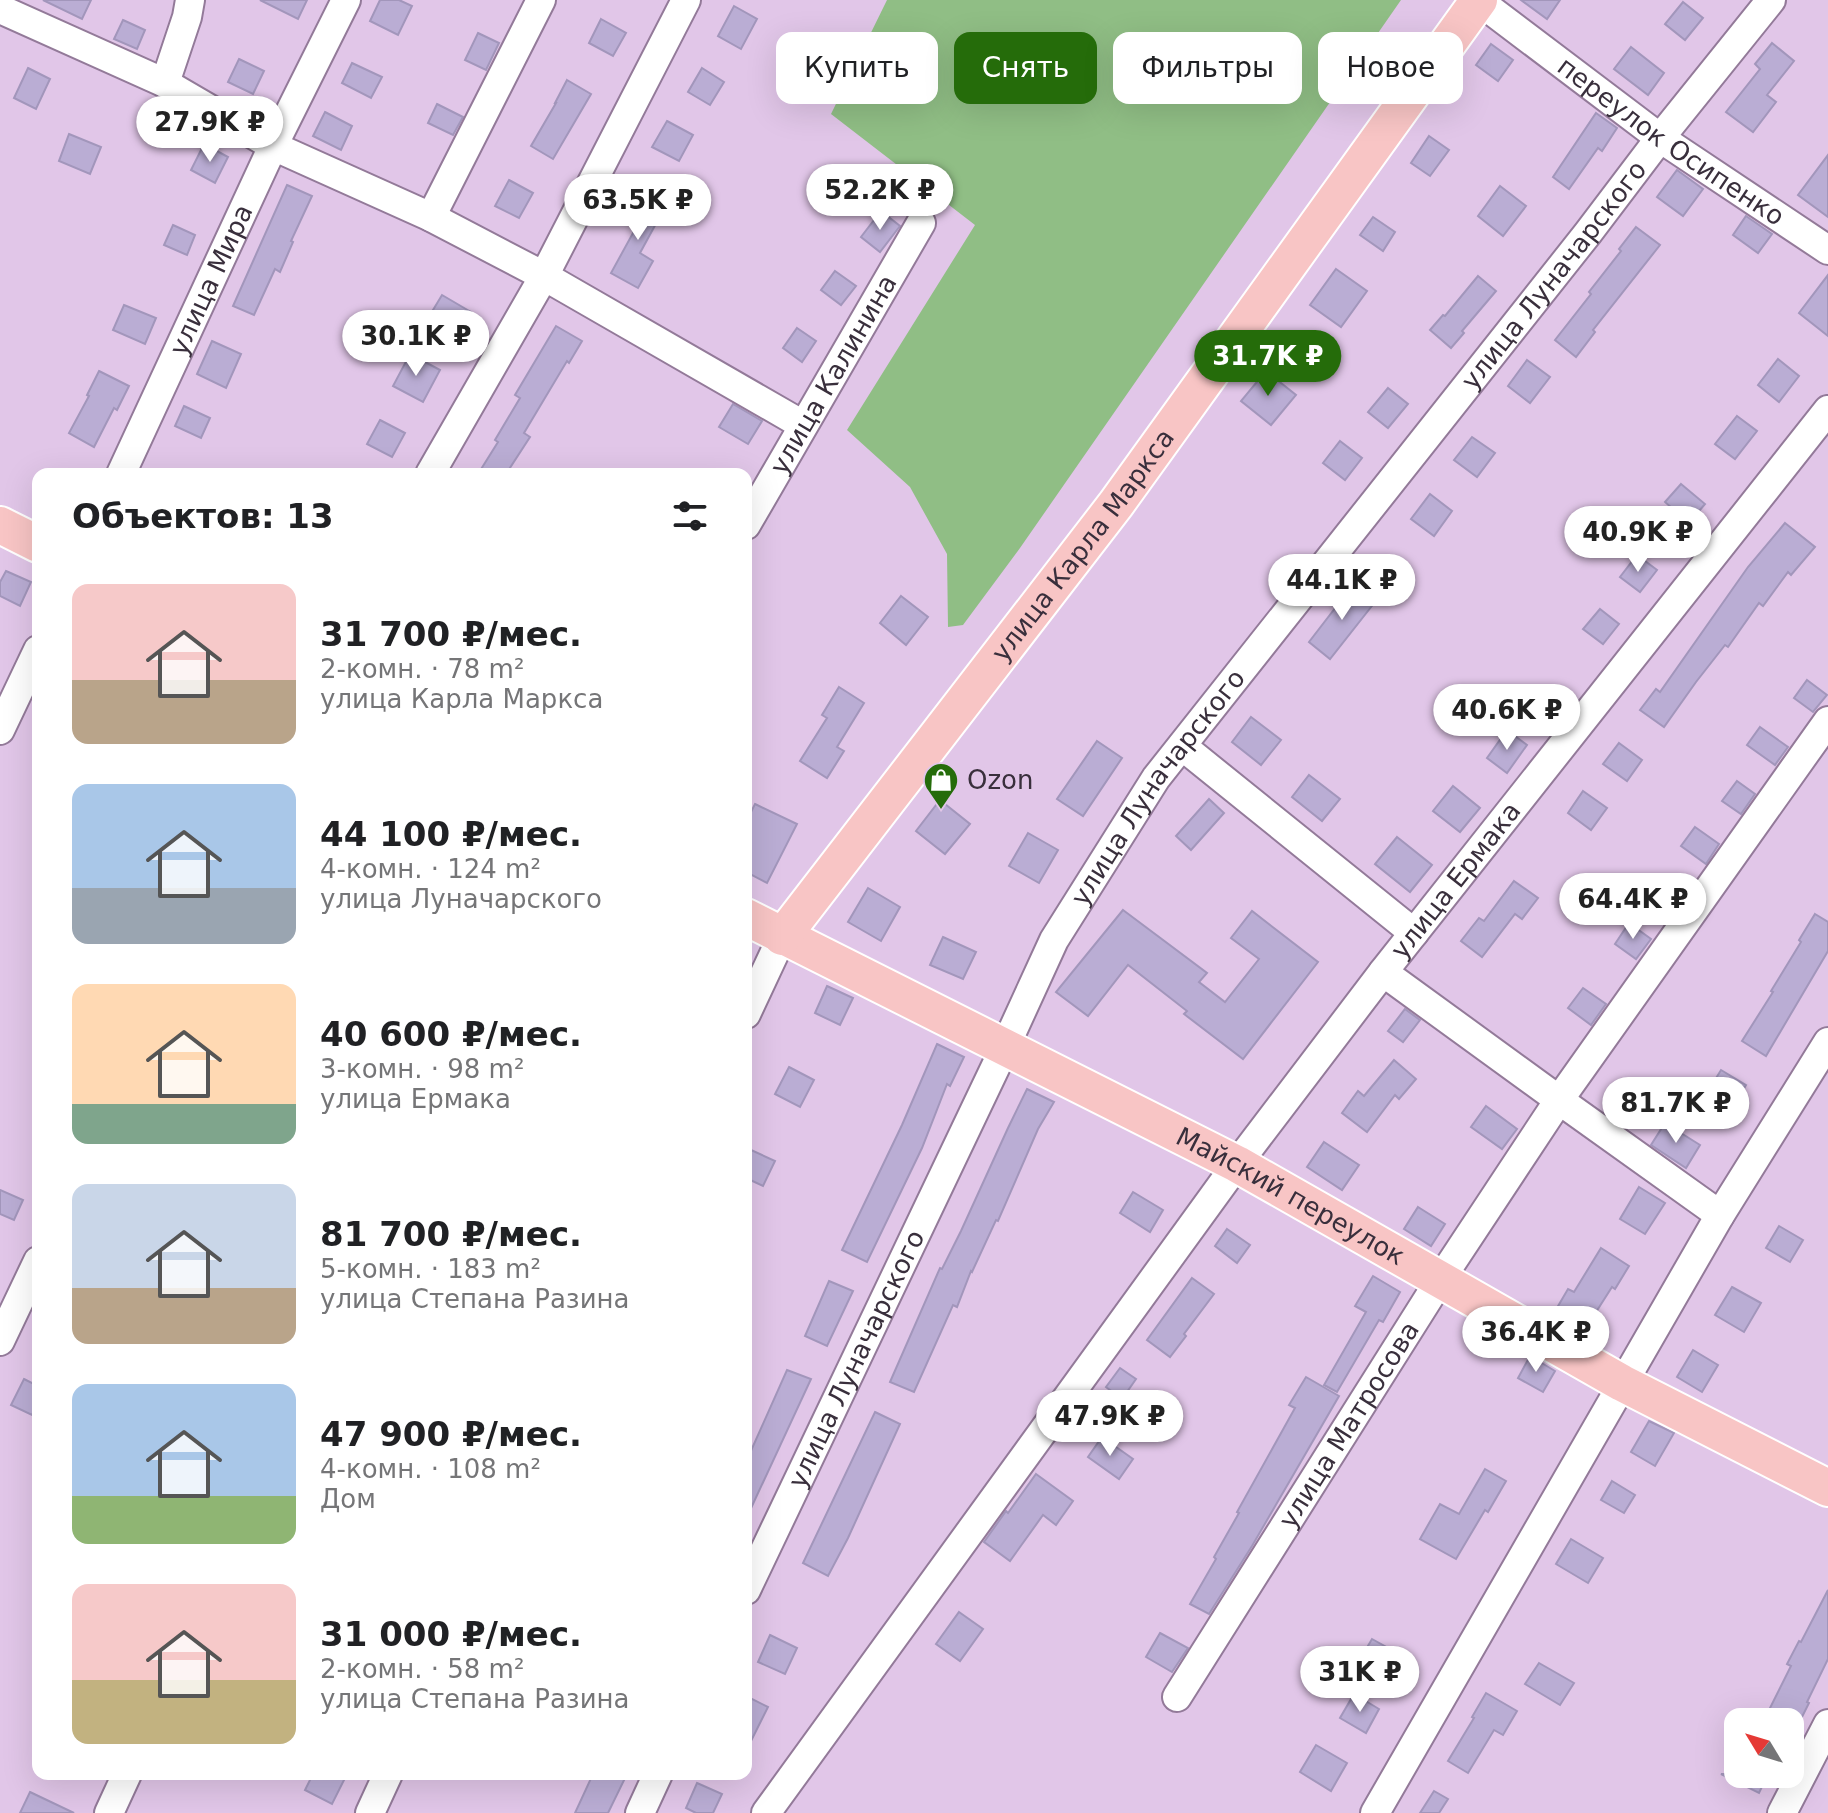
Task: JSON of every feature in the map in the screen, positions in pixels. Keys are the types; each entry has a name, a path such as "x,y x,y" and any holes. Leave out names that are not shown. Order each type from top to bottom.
{"main road":[{"name":"улица Карла Маркса","path":"782,937 1116,504 1479,0"},
{"path":"0,525 32,541"},
{"name":"Майский переулок","path":"752,920 1237,1164 1622,1383 1828,1488"}],"street":[{"path":"165,83 190,0"},
{"name":"улица Мира","path":"124,468 273,146 346,0"},
{"path":"431,217 541,0"},
{"path":"433,468 544,276 686,0"},
{"name":"переулок Осипенко","path":"1479,0 1660,138 1828,250"},
{"name":"улица Луначарского","path":"752,1577 1054,940 1156,778 1771,0"},
{"path":"0,9 165,83 273,146 431,217 544,276 803,425"},
{"name":"улица Калинина","path":"752,514 921,223"},
{"name":"улица Ермака","path":"766,1813 1237,1164 1383,972 1828,410"},
{"path":"0,730 32,663"},
{"name":"улица Матросова","path":"1177,1697 1440,1280 1559,1100 1828,721"},
{"path":"1182,746 1414,933"},
{"name":"улица Карла Маркса","path":"752,1001 782,937"},
{"path":"1383,972 1720,1215"},
{"path":"1375,1813 1720,1215 1828,1042"},
{"path":"0,1341 32,1274"},
{"path":"1782,1813 1828,1724"},
{"path":"109,1813 124,1780"},
{"path":"370,1813 385,1780"},
{"path":"640,1813 655,1780"}],"green space":[{"path":"887,0 1401,0 1379,32 1318,32 1318,104 1329,104 1020,548 963,625 948,627 947,554 910,487 847,430 975,225 831,114 836,104 938,104 938,32 871,32"}],"building":[{"path":"43,0 91,0 82,19"},
{"path":"260,0 307,0 298,19"},
{"path":"380,0 399,0 412,6 398,35 370,21"},
{"path":"1521,0 1560,0 1547,19"},
{"path":"1683,2 1703,18 1685,40 1665,24"},
{"path":"734,6 757,19 741,49 718,36"},
{"path":"601,19 626,33 613,56 589,43"},
{"path":"123,20 145,30 137,49 114,39"},
{"path":"478,33 499,43 486,70 465,60"},
{"path":"1772,43 1794,61 1767,95 1776,102 1753,132 1726,112 1760,69 1755,64"},
{"path":"1491,44 1513,60 1498,81 1476,65"},
{"path":"1631,47 1664,73 1648,95 1614,69"},
{"path":"239,59 264,71 253,94 228,82"},
{"path":"352,63 382,77 371,98 342,83"},
{"path":"28,68 50,79 36,109 14,98"},
{"path":"702,68 724,82 710,105 688,92"},
{"path":"567,80 591,94 553,159 531,146"},
{"path":"437,104 463,117 453,135 428,123"},
{"path":"325,112 352,126 341,150 313,136"},
{"path":"1596,113 1617,128 1602,151 1598,148 1569,189 1553,177"},
{"path":"667,121 693,135 679,161 652,147"},
{"path":"69,134 101,147 90,174 59,161"},
{"path":"1429,136 1449,150 1430,176 1411,163"},
{"path":"204,144 228,157 215,183 191,170"},
{"path":"1828,155 1828,217 1798,195"},
{"path":"1677,170 1703,189 1683,216 1657,197"},
{"path":"509,180 533,193 519,218 495,206"},
{"path":"287,185 312,196 280,272 275,269 254,315 233,306"},
{"path":"1500,186 1526,206 1503,236 1478,216"},
{"path":"637,194 664,209 640,253 653,261 638,288 611,273 638,224 624,216"},
{"path":"881,211 900,226 880,252 861,237"},
{"path":"1746,216 1772,234 1758,253 1733,235"},
{"path":"1373,217 1395,232 1383,251 1360,235"},
{"path":"173,225 195,235 187,255 164,245"},
{"path":"1636,227 1660,245 1593,330 1595,332 1576,357 1555,340 1591,294 1589,292"},
{"path":"1336,269 1367,291 1341,327 1310,305"},
{"path":"835,271 856,286 841,305 821,290"},
{"path":"1828,275 1828,336 1799,313"},
{"path":"1478,276 1496,291 1451,348 1430,330"},
{"path":"442,295 471,312 456,337 427,320"},
{"path":"124,305 156,318 145,344 113,330"},
{"path":"556,326 582,341 524,433 530,437 510,468 482,468 520,398 515,395"},
{"path":"797,328 816,341 802,362 783,348"},
{"path":"212,341 241,354 226,388 197,374"},
{"path":"410,354 440,370 423,402 393,386"},
{"path":"1778,359 1799,376 1779,402 1758,385"},
{"path":"1527,360 1550,377 1530,403 1508,386"},
{"path":"99,371 129,386 94,447 69,433"},
{"path":"1266,371 1296,395 1271,425 1241,401"},
{"path":"1388,388 1408,404 1388,428 1368,412"},
{"path":"733,404 762,421 748,444 719,427"},
{"path":"184,406 210,418 201,438 175,426"},
{"path":"1737,416 1757,431 1735,459 1715,444"},
{"path":"380,420 405,433 392,457 367,444"},
{"path":"1472,437 1495,453 1477,477 1454,460"},
{"path":"1340,441 1362,458 1345,480 1323,463"},
{"path":"1681,484 1705,504 1689,523 1665,502"},
{"path":"1430,494 1452,511 1434,536 1411,519"},
{"path":"1785,523 1815,547 1791,575 1788,572 1763,606 1759,603 1664,727 1640,710 1656,689 1660,692 1748,567"},
{"path":"1637,555 1657,570 1640,592 1620,577"},
{"path":"6,571 31,582 20,606 0,596 0,582"},
{"path":"1353,585 1375,602 1330,659 1309,642"},
{"path":"901,596 928,617 906,645 880,623"},
{"path":"1600,609 1619,624 1603,644 1583,629"},
{"path":"1807,680 1827,695 1813,712 1794,698"},
{"path":"839,687 864,703 837,747 844,751 827,778 800,761 827,718 822,715"},
{"path":"1251,717 1281,740 1261,765 1232,742"},
{"path":"1760,727 1788,747 1775,765 1747,745"},
{"path":"1507,730 1527,745 1507,773 1487,758"},
{"path":"1097,741 1122,758 1083,816 1057,799"},
{"path":"1619,743 1642,760 1627,781 1603,764"},
{"path":"1309,775 1340,799 1322,821 1292,797"},
{"path":"1737,781 1755,794 1741,814 1722,801"},
{"path":"1453,786 1480,808 1460,832 1433,811"},
{"path":"1583,791 1607,808 1591,830 1568,813"},
{"path":"1209,799 1224,813 1191,850 1176,836"},
{"path":"940,800 970,824 945,854 916,831"},
{"path":"755,804 797,824 767,883 752,875 752,810"},
{"path":"1695,827 1719,844 1706,864 1681,846"},
{"path":"1028,833 1058,850 1039,883 1009,866"},
{"path":"1397,837 1432,865 1410,892 1375,864"},
{"path":"1667,876 1687,891 1670,914 1650,900"},
{"path":"1514,881 1538,898 1522,919 1515,914 1482,957 1461,941 1479,918 1484,921"},
{"path":"868,888 900,907 881,941 848,922"},
{"path":"1123,910 1207,973 1199,982 1225,1002 1259,959 1231,938 1252,911 1318,962 1243,1059 1184,1014 1187,1011 1128,965 1088,1016 1056,992"},
{"path":"1815,914 1828,922 1828,951 1766,1056 1742,1041 1773,992"},
{"path":"1629,923 1651,939 1636,959 1615,944"},
{"path":"943,937 976,952 963,979 930,965"},
{"path":"827,986 853,998 840,1025 815,1013"},
{"path":"1583,988 1606,1004 1591,1025 1568,1008"},
{"path":"1405,1009 1420,1020 1403,1042 1388,1031"},
{"path":"937,1044 964,1057 950,1086 947,1084 922,1148 867,1262 842,1250"},
{"path":"1394,1060 1416,1079 1399,1099 1395,1095 1367,1132 1342,1113 1358,1091 1364,1096"},
{"path":"789,1067 814,1080 800,1107 775,1094"},
{"path":"1721,1070 1746,1085 1727,1117 1702,1101"},
{"path":"1027,1089 1054,1102 1038,1129 957,1307 953,1305 914,1392 890,1382 940,1268 961,1231"},
{"path":"1486,1106 1517,1129 1502,1149 1471,1127"},
{"path":"1665,1123 1700,1145 1686,1168 1651,1145"},
{"path":"1324,1142 1359,1165 1342,1190 1307,1167"},
{"path":"752,1150 775,1161 763,1186 752,1181"},
{"path":"1639,1187 1665,1203 1645,1234 1620,1219"},
{"path":"0,1190 23,1200 14,1220 0,1214"},
{"path":"1133,1192 1163,1210 1150,1232 1120,1213"},
{"path":"1418,1207 1445,1224 1431,1246 1404,1229"},
{"path":"1779,1226 1803,1240 1790,1262 1766,1248"},
{"path":"1227,1229 1250,1245 1237,1263 1215,1246"},
{"path":"1601,1248 1629,1266 1584,1331 1554,1313 1568,1289 1574,1292"},
{"path":"1373,1276 1400,1292 1383,1322 1379,1320 1337,1392 1324,1385 1366,1312 1355,1306"},
{"path":"1192,1278 1214,1294 1170,1357 1147,1340"},
{"path":"829,1281 853,1291 827,1346 805,1336"},
{"path":"1732,1287 1761,1303 1744,1332 1715,1315"},
{"path":"1693,1350 1718,1365 1702,1392 1677,1377"},
{"path":"1530,1356 1555,1371 1543,1392 1518,1378"},
{"path":"1120,1368 1136,1379 1122,1399 1106,1387"},
{"path":"787,1370 811,1379 752,1506 752,1449"},
{"path":"1306,1377 1339,1396 1209,1614 1190,1604 1295,1408 1289,1405"},
{"path":"24,1379 32,1383 32,1415 11,1405"},
{"path":"875,1412 900,1424 828,1576 803,1563"},
{"path":"1649,1421 1674,1433 1655,1466 1631,1452"},
{"path":"1102,1437 1133,1459 1119,1479 1088,1457"},
{"path":"1485,1469 1506,1481 1456,1559 1420,1539 1440,1504 1459,1514"},
{"path":"1036,1474 1073,1501 1056,1525 1043,1515 1010,1561 984,1542"},
{"path":"1612,1481 1635,1495 1624,1513 1601,1500"},
{"path":"1571,1539 1603,1558 1588,1583 1556,1564"},
{"path":"1828,1590 1828,1659 1809,1703 1804,1713 1804,1708 1770,1708 1791,1666 1787,1664"},
{"path":"959,1612 983,1629 960,1661 936,1644"},
{"path":"1160,1633 1188,1648 1172,1672 1146,1657"},
{"path":"770,1635 797,1648 785,1674 758,1662"},
{"path":"1372,1639 1408,1659 1395,1682 1359,1661"},
{"path":"1539,1663 1574,1683 1560,1705 1525,1684"},
{"path":"1486,1693 1517,1711 1503,1735 1494,1730 1468,1773 1448,1761"},
{"path":"1354,1694 1379,1709 1366,1733 1340,1718"},
{"path":"752,1699 768,1707 752,1739"},
{"path":"1316,1745 1347,1763 1331,1791 1300,1772"},
{"path":"310,1780 344,1780 332,1804 305,1790"},
{"path":"590,1780 624,1780 608,1813 575,1813"},
{"path":"697,1783 722,1794 713,1813 696,1813 686,1808"},
{"path":"1434,1791 1448,1799 1439,1813 1420,1813"},
{"path":"30,1792 74,1813 20,1813"}],"place":[{"name":"Ozon","path":"941,811"}]}
